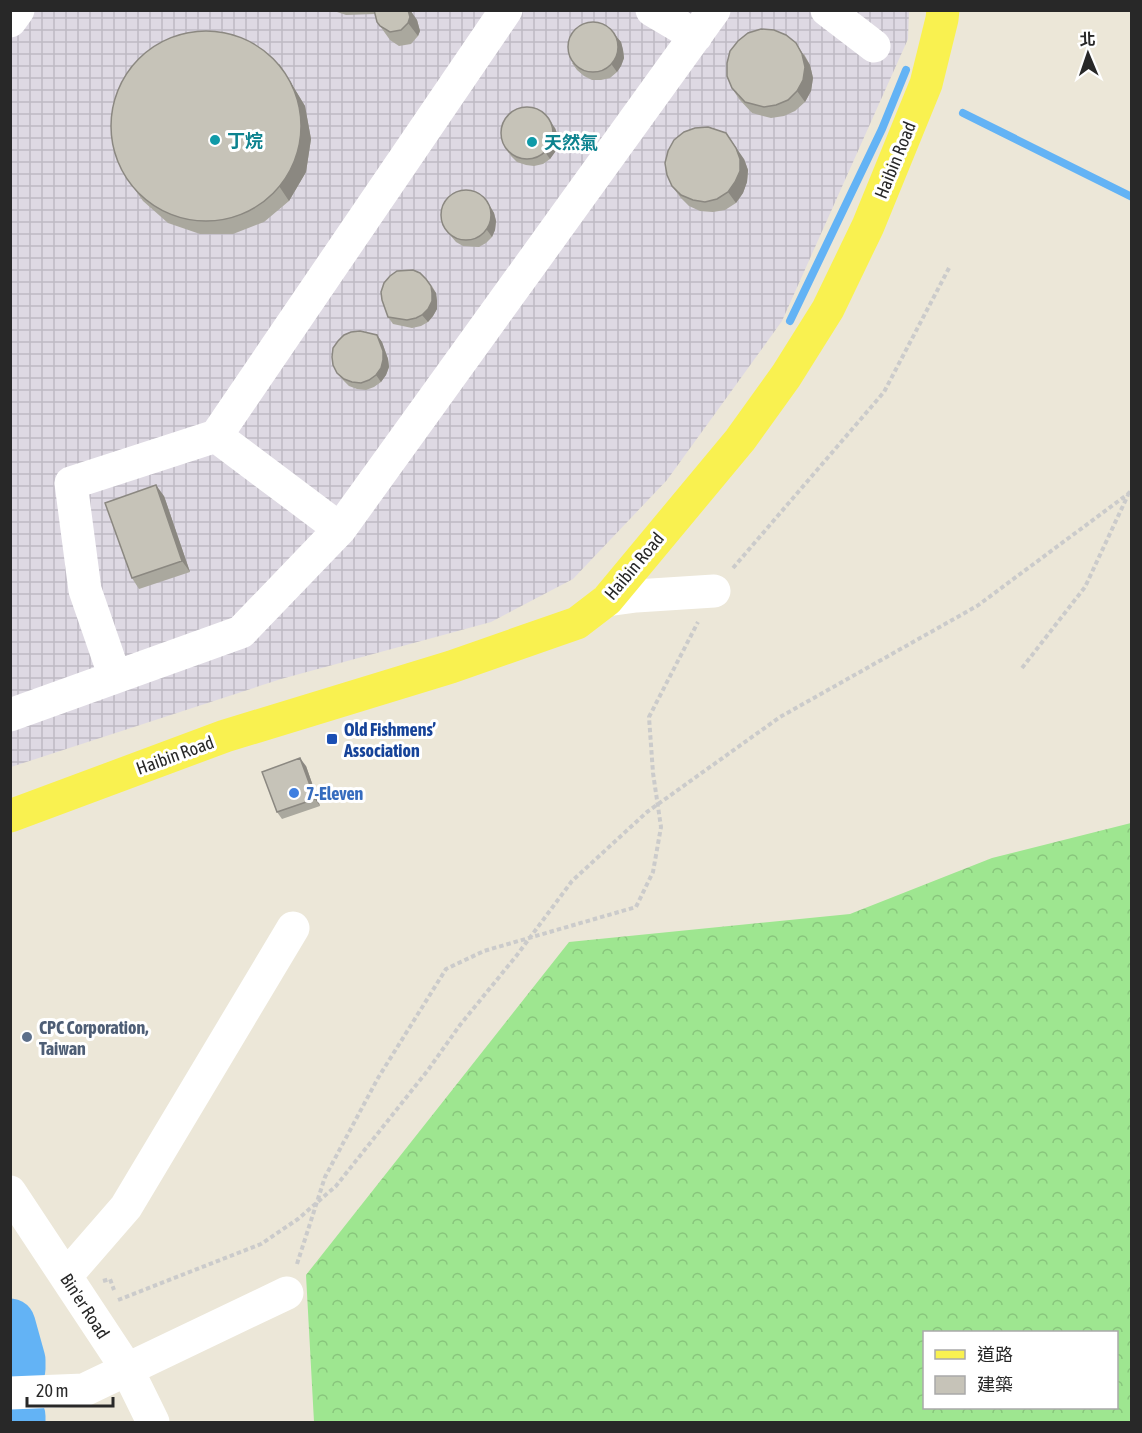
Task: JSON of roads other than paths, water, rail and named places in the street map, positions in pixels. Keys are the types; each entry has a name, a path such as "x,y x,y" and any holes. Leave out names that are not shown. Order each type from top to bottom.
{"main road":[{"name":"Haibin Road","path":"10,816 225,736 451,667 577,623 607,600 740,440 786,376 828,309 868,226 926,84 943,10"}],"street":[{"path":"10,21 18,10"},
{"path":"115,677 85,590 70,483 216,436 506,10"},
{"path":"10,715 241,632 340,529 705,23 652,10"},
{"path":"827,10 874,46"},
{"path":"216,436 340,529"},
{"path":"607,600 714,591"},
{"path":"66,1276 126,1207 293,928"},
{"name":"Bin'er Road","path":"10,1192 127,1369 153,1422"},
{"path":"10,1393 84,1390 287,1293"}],"waterway":[{"path":"790,321 882,129 906,70"},
{"path":"963,113 1132,197"},
{"path":"10,1324 20,1360 20,1369"},
{"path":"20,1416 20,1422"}],"place":[{"name":"丁烷","path":"215,140"},
{"name":"天然氣","path":"532,142"},
{"name":"Old Fishmens’ Association","path":"332,739"},
{"name":"7-Eleven","path":"294,793"},
{"name":"CPC Corporation, Taiwan","path":"27,1037"}]}
